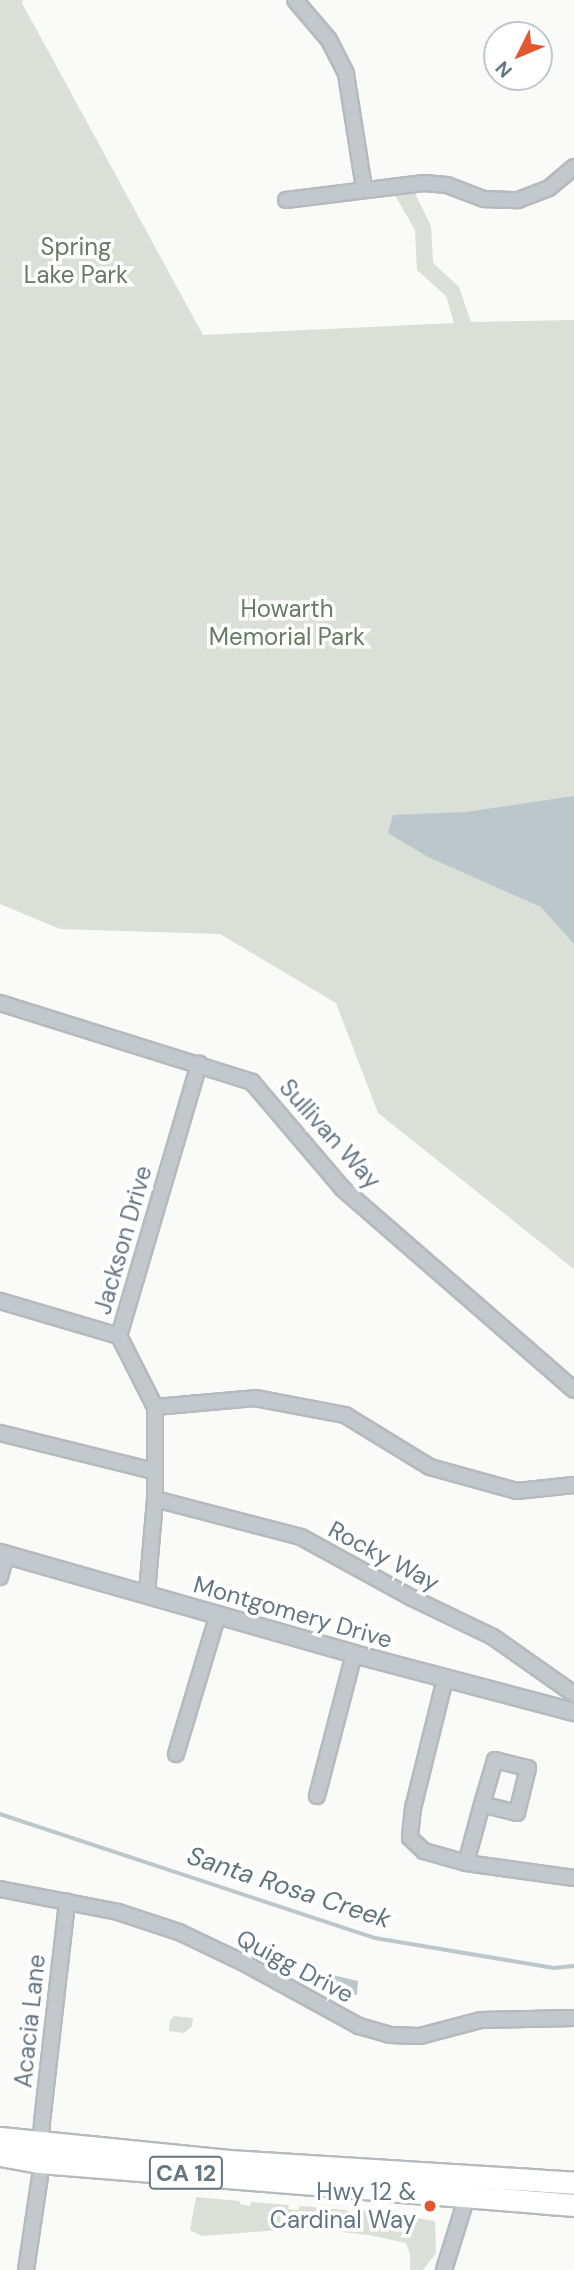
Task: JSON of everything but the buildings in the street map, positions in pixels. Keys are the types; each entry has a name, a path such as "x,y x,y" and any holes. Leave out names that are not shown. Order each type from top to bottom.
{"main road":[{"name":"CA 12","path":"0,2137 41,2152 574,2205"},
{"name":"CA 12","path":"0,2155 41,2152 229,2161 469,2174 574,2183"},
{"path":"467,2196 469,2174"}],"street":[{"path":"295,0 329,40 346,74 365,188"},
{"path":"286,200 365,188 424,183 447,185 484,199 518,200 549,188 574,167"},
{"name":"Sullivan Way","path":"0,1003 252,1082 343,1189 574,1390"},
{"name":"Jackson Drive","path":"147,1593 155,1499 155,1407 119,1336 199,1064"},
{"path":"0,1301 119,1336"},
{"path":"155,1407 255,1398 345,1415 430,1467 517,1491 574,1485"},
{"path":"0,1433 154,1471"},
{"name":"Rocky Way","path":"155,1499 301,1537 412,1598 493,1637 574,1694"},
{"path":"0,1577 3,1554"},
{"name":"Montgomery Drive","path":"3,1554 354,1654 574,1712"},
{"path":"176,1754 218,1614"},
{"path":"317,1796 354,1654"},
{"path":"446,1679 409,1828 416,1846 466,1863 574,1878"},
{"path":"466,1863 482,1804"},
{"name":"Quigg Drive","path":"0,1888 118,1912 179,1932 252,1967 359,2025 390,2035 420,2036 489,2020 574,2018"},
{"name":"Acacia Lane","path":"26,2270 67,1901"},
{"path":"444,2270 467,2196"}],"green space":[{"name":"Howarth Memorial Park","path":"0,0 23,0 22,3 203,335 454,323 446,296 417,270 415,230 393,192 414,191 431,226 433,263 459,287 471,322 574,320 574,1269 378,1113 336,1003 220,934 60,929 0,904"},
{"path":"174,2016 193,2018 192,2026 184,2033 169,2031 170,2021"},
{"path":"196,2197 240,2201 240,2204 250,2206 251,2202 289,2205 288,2209 298,2210 300,2206 345,2210 355,2214 357,2209 377,2211 435,2221 436,2253 423,2270 410,2270 410,2254 406,2243 369,2235 303,2228 202,2236 190,2230"}],"shaded area":[{"path":"574,796 574,944 541,907 428,857 388,833 393,815 466,812"},
{"path":"333,1975 358,1981 357,1995 331,1988"}],"waterway":[{"name":"Santa Rosa Creek","path":"0,1814 375,1938 554,1968 574,1966"}],"place":[{"name":"Hwy 12 & Cardinal Way","path":"430,2206"}],"park label":[{"name":"Spring Lake Park","path":"76,261"}]}
